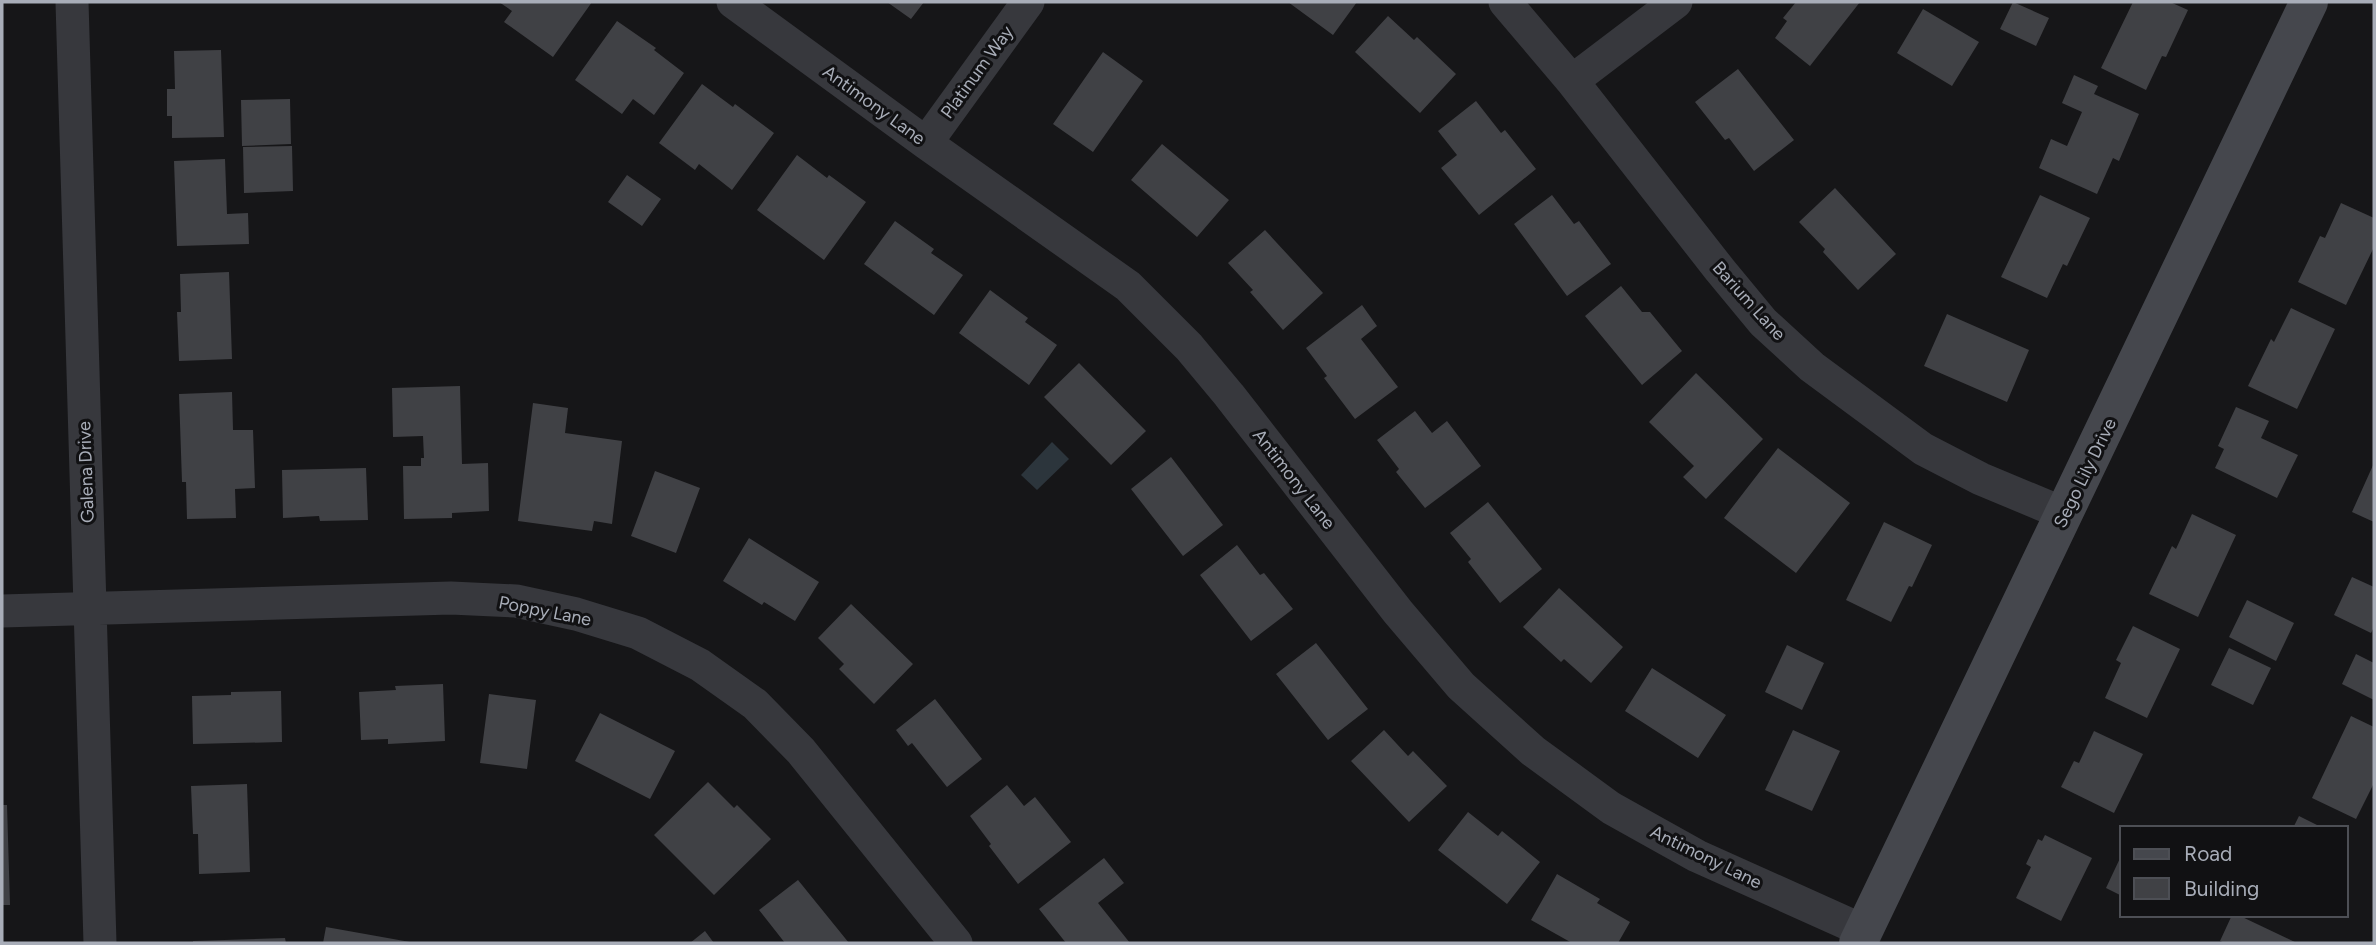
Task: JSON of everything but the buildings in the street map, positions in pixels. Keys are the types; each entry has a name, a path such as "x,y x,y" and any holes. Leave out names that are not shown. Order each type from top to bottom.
{"main road":[{"name":"Sego Lily Drive","path":"1861,937 2309,2"}],"street":[{"name":"Galena Drive","path":"72,2 100,943"},
{"name":"Antimony Lane","path":"733,2 926,143 1129,286 1189,347 1229,395 1398,612 1461,686 1533,751 1611,808 1697,856 1861,937"},
{"name":"Platinum Way","path":"926,143 1028,2"},
{"name":"Barium Lane","path":"1505,2 1572,81 1720,270 1763,321 1812,367 1923,449 1981,480 2065,514"},
{"path":"1572,81 1676,2"},
{"name":"Poppy Lane","path":"2,611 464,599 516,601 576,614 638,633 700,665 755,704 801,751 956,943"}],"shaded area":[{"path":"1052,442 1069,459 1037,490 1021,475"}]}
